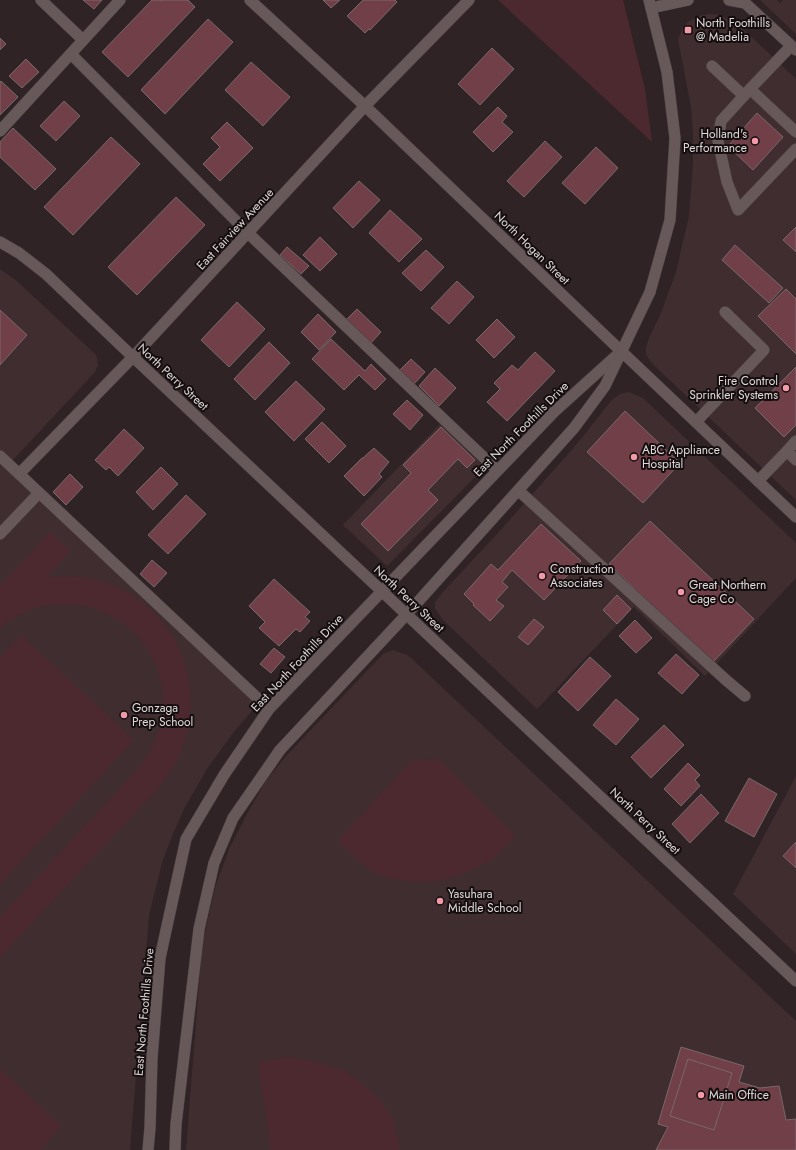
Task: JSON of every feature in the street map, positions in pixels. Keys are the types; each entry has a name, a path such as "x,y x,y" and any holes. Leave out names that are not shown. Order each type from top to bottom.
{"street":[{"path":"41,0 83,40"},
{"path":"0,131 120,0"},
{"name":"North Hogan Street","path":"250,0 365,106 796,517"},
{"name":"East Fairview Avenue","path":"19,474 133,358 365,106 469,0"},
{"path":"650,4 688,0"},
{"path":"729,0 745,3 793,48 747,92 721,121 718,141 727,182 738,210 796,149"},
{"name":"East North Foothills Drive","path":"175,1150 176,1124 199,929 214,863 233,818 280,750 407,614 574,428 606,386 621,351 650,292 670,220 676,138 667,72 650,4"},
{"path":"71,54 248,233 498,470"},
{"path":"712,66 796,132"},
{"name":"North Perry Street","path":"0,242 19,252 46,274 133,358 382,590 796,981"},
{"path":"696,422 764,350 726,312"},
{"name":"East North Foothills Drive","path":"148,1150 152,1058 160,958 186,839 224,775 269,709 554,412 621,351"},
{"path":"758,481 796,441"},
{"path":"787,451 796,460"},
{"path":"0,456 269,709"},
{"path":"519,491 745,696"},
{"path":"0,534 39,493"}],"shaded area":[{"path":"498,0 623,0 645,89 652,142"},
{"path":"760,0 777,0 780,3 783,0 796,0 796,34"},
{"path":"709,14 720,15 738,24 796,79 796,500 660,371 650,361 646,354 646,347 649,338 661,313 676,272 689,216 693,163 693,133 691,107 678,39 683,27 688,22 699,16"},
{"name":"Gonzaga Prep School","path":"0,269 17,281 95,354 98,365 95,372 13,460 264,697 233,733 207,769 185,807 162,863 149,915 130,1150 0,1150"},
{"path":"629,392 643,398 796,543 796,578 705,676 634,607 537,709 443,620 435,608 435,602 576,445 612,400 620,394"},
{"path":"441,423 486,466 387,566 343,525"},
{"path":"50,532 70,551 46,577 80,577 100,581 124,591 144,604 161,621 175,640 184,662 190,686 190,711 186,736 181,750 171,770 162,783 0,957 0,917 137,770 154,743 160,729 163,713 163,690 157,668 147,649 134,632 117,619 97,610 75,605 52,605 24,612 5,623 0,628 0,586"},
{"path":"21,635 134,740 0,884 0,658"},
{"name":"Yasuhara Middle School","path":"393,650 411,658 796,1021 796,1150 186,1150 202,945 215,888 229,849 266,781 286,756 383,654"},
{"path":"438,759 515,836 495,857 485,864 442,880 428,882 410,881 384,876 374,872 338,841 411,761"},
{"path":"796,776 796,954 733,894"},
{"path":"287,1057 310,1061 343,1070 363,1084 390,1113 394,1123 400,1150 271,1150 258,1063"},
{"path":"0,1069 61,1126 40,1150 0,1150"}],"building":[{"path":"83,0 102,0 94,9"},
{"path":"152,0 188,0 195,7 128,77 102,52"},
{"path":"323,0 340,0 331,8"},
{"path":"363,0 395,0 397,2 370,30 369,29 365,33 347,16"},
{"path":"208,19 233,42 165,114 141,90"},
{"path":"0,38 6,44 0,50"},
{"path":"492,48 514,69 480,105 458,84"},
{"path":"26,59 39,72 22,88 9,76"},
{"path":"251,62 290,97 263,126 225,90"},
{"path":"1,81 18,97 0,115 0,82"},
{"path":"64,101 80,116 56,141 40,126"},
{"path":"498,107 507,116 502,122 513,132 493,152 473,132"},
{"name":"Holland's Performance","path":"757,113 783,137 753,170 728,146"},
{"path":"227,122 253,148 220,181 203,164 220,147 211,138"},
{"path":"13,128 56,169 35,190 0,157 0,142"},
{"path":"111,137 140,164 73,235 44,207"},
{"path":"545,141 562,157 524,197 507,181"},
{"path":"596,147 618,168 585,204 562,183"},
{"path":"359,181 380,200 353,228 333,208"},
{"path":"176,197 205,225 137,295 108,267"},
{"path":"390,210 422,239 399,262 369,233"},
{"path":"796,227 796,252 783,240"},
{"path":"320,237 337,254 320,271 303,255"},
{"path":"735,245 783,288 769,303 722,260"},
{"path":"287,247 309,266 301,274 280,255"},
{"path":"426,250 444,267 421,291 402,273"},
{"path":"457,281 474,297 449,324 431,308"},
{"name":"Fire Control Sprinkler Systems","path":"786,289 796,299 796,354 758,316"},
{"path":"237,302 265,329 229,367 201,340"},
{"path":"357,309 381,332 370,344 346,320"},
{"path":"0,310 27,335 0,365"},
{"path":"318,314 336,332 319,350 301,332"},
{"path":"497,319 515,337 494,358 476,340"},
{"path":"331,339 365,371 371,364 386,379 375,390 359,375 344,390 312,359"},
{"path":"269,342 290,363 255,400 234,379"},
{"path":"535,352 555,371 507,421 487,402 500,389 494,383 512,365 518,370"},
{"path":"411,359 425,372 414,384 399,371"},
{"name":"Fire Control Sprinkler Systems","path":"796,367 796,425 784,437 755,408"},
{"path":"435,368 456,388 439,406 419,386"},
{"path":"296,381 325,409 294,441 265,412"},
{"path":"407,400 423,415 410,430 393,414"},
{"name":"ABC Appliance Hospital","path":"625,411 680,463 643,503 587,452"},
{"path":"322,422 346,446 329,463 305,439"},
{"path":"441,427 475,460 467,468 458,459 428,490 438,500 388,551 361,524 411,473 403,465"},
{"path":"124,429 144,448 118,476 109,467 106,470 95,460"},
{"path":"374,448 389,462 379,474 382,477 364,496 344,476"},
{"path":"161,467 178,484 153,510 136,492"},
{"path":"70,474 83,487 66,505 53,492"},
{"path":"186,495 206,514 168,554 148,535"},
{"name":"Great Northern Cage Co","path":"650,521 754,619 712,663 609,564"},
{"name":"Construction Associates","path":"541,524 581,561 544,600 512,570 502,582 508,587 496,600 504,606 490,621 464,594 491,564 498,570"},
{"path":"152,560 167,573 154,587 140,574"},
{"path":"274,579 310,612 305,617 310,621 300,632 296,629 279,646 259,628 265,622 249,606"},
{"path":"617,595 631,609 617,624 603,610"},
{"path":"534,619 544,627 528,645 518,637"},
{"path":"635,620 652,638 636,653 619,636"},
{"path":"274,648 285,657 271,673 260,664"},
{"path":"676,654 699,675 682,694 658,673"},
{"path":"590,657 611,676 578,711 558,692"},
{"path":"616,699 639,719 616,745 593,725"},
{"path":"664,725 684,745 651,778 631,757"},
{"path":"688,763 700,775 695,780 700,786 681,806 664,789"},
{"path":"749,778 777,794 754,837 725,821"},
{"path":"701,794 719,813 690,843 672,824"},
{"path":"796,842 796,868 783,856"},
{"path":"681,1047 744,1066 739,1082 760,1088 779,1086 786,1120 796,1119 796,1150 656,1150 668,1127 658,1124"},
{"name":"Main Office","path":"688,1059 732,1073 714,1130 670,1116"}],"place":[{"name":"North Foothills @ Madelia","path":"688,30"},
{"name":"Holland's Performance","path":"755,141"},
{"name":"Fire Control Sprinkler Systems","path":"786,388"},
{"name":"ABC Appliance Hospital","path":"634,457"},
{"name":"Construction Associates","path":"542,576"},
{"name":"Great Northern Cage Co","path":"681,592"},
{"name":"Gonzaga Prep School","path":"124,715"},
{"name":"Yasuhara Middle School","path":"440,901"},
{"name":"Main Office","path":"701,1095"}]}
